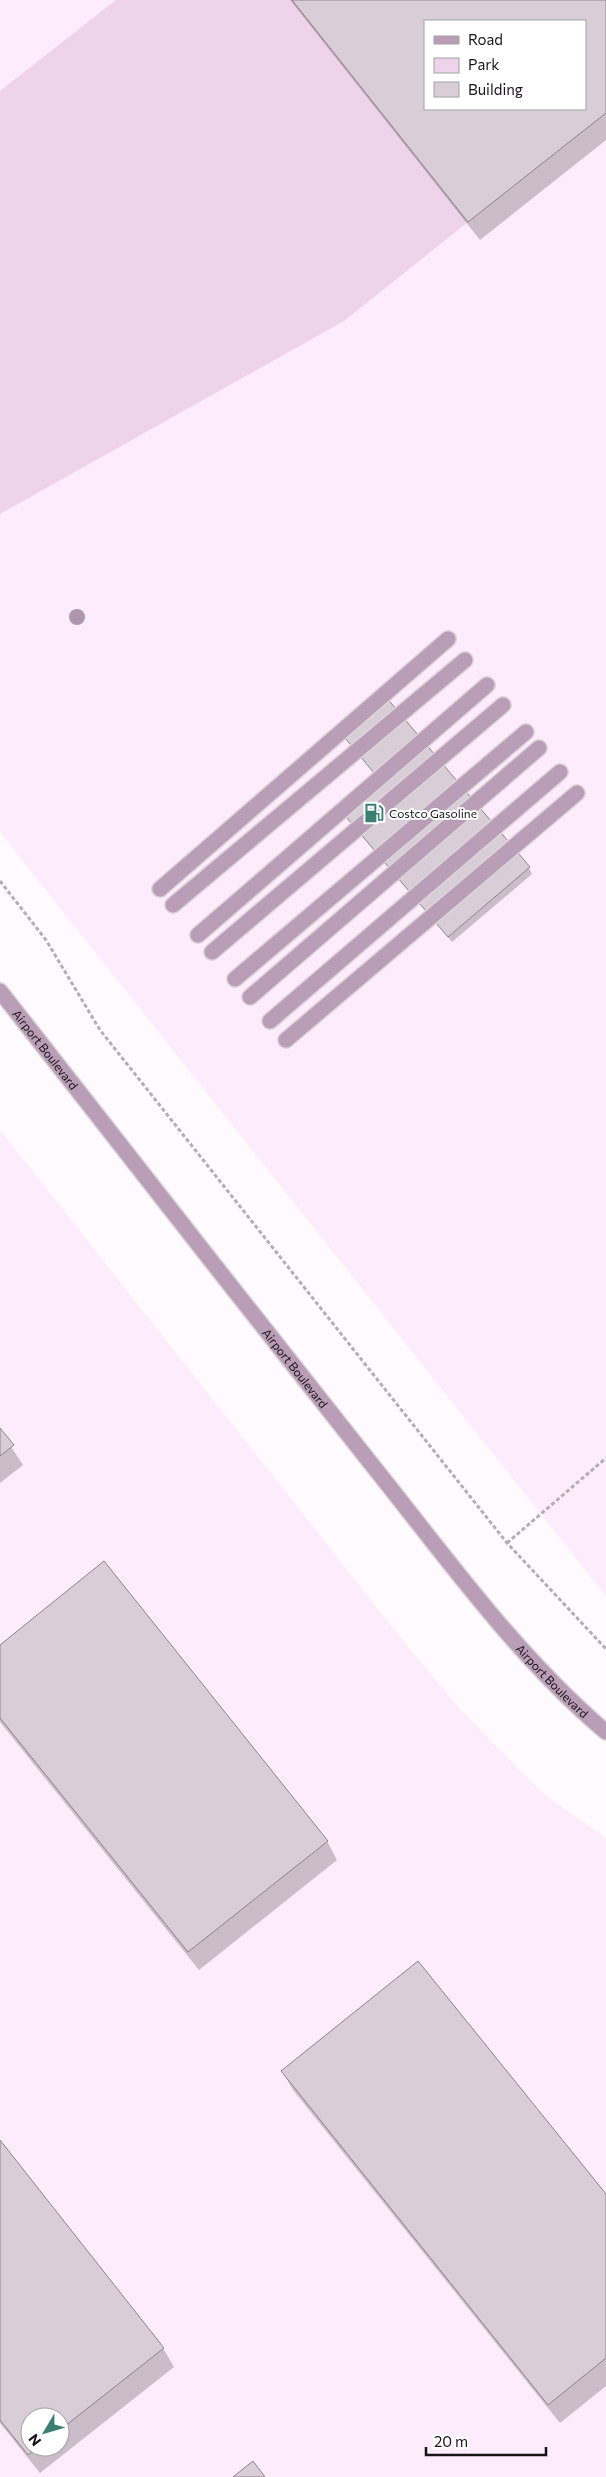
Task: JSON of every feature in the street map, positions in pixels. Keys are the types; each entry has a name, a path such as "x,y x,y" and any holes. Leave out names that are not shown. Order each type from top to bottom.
{"street":[{"path":"160,889 448,639"},
{"path":"173,905 465,660"},
{"path":"198,935 486,685"},
{"path":"212,952 503,706"},
{"path":"235,979 526,732"},
{"path":"250,997 539,748"},
{"path":"270,1021 560,772"},
{"path":"286,1040 577,793"},
{"name":"Airport Boulevard","path":"0,991 268,1334 500,1625 586,1715 606,1732"}],"path":[{"path":"0,881 46,940 100,1030 507,1543 606,1649"},
{"path":"507,1543 606,1458"}],"shaded area":[{"path":"0,0 606,0 606,1596 0,832"},
{"path":"0,1130 407,1646 461,1710 542,1793 606,1838 606,2477 0,2477"}],"green space":[{"path":"116,0 292,0 468,222 344,321 0,514 0,91"}],"building":[{"path":"292,0 606,0 606,113 468,222"},
{"path":"385,696 530,867 448,937 341,811 379,779 341,733"},
{"path":"0,1428 14,1445 0,1456"},
{"path":"104,1561 328,1841 188,1952 0,1718 0,1645"},
{"path":"418,1961 606,2194 606,2358 548,2405 281,2071"},
{"path":"0,2140 164,2348 70,2422 70,2407 20,2407 20,2445 0,2420"},
{"path":"253,2461 265,2477 233,2477"}],"place":[{"name":"Costco Gasoline","path":"374,813"}]}
